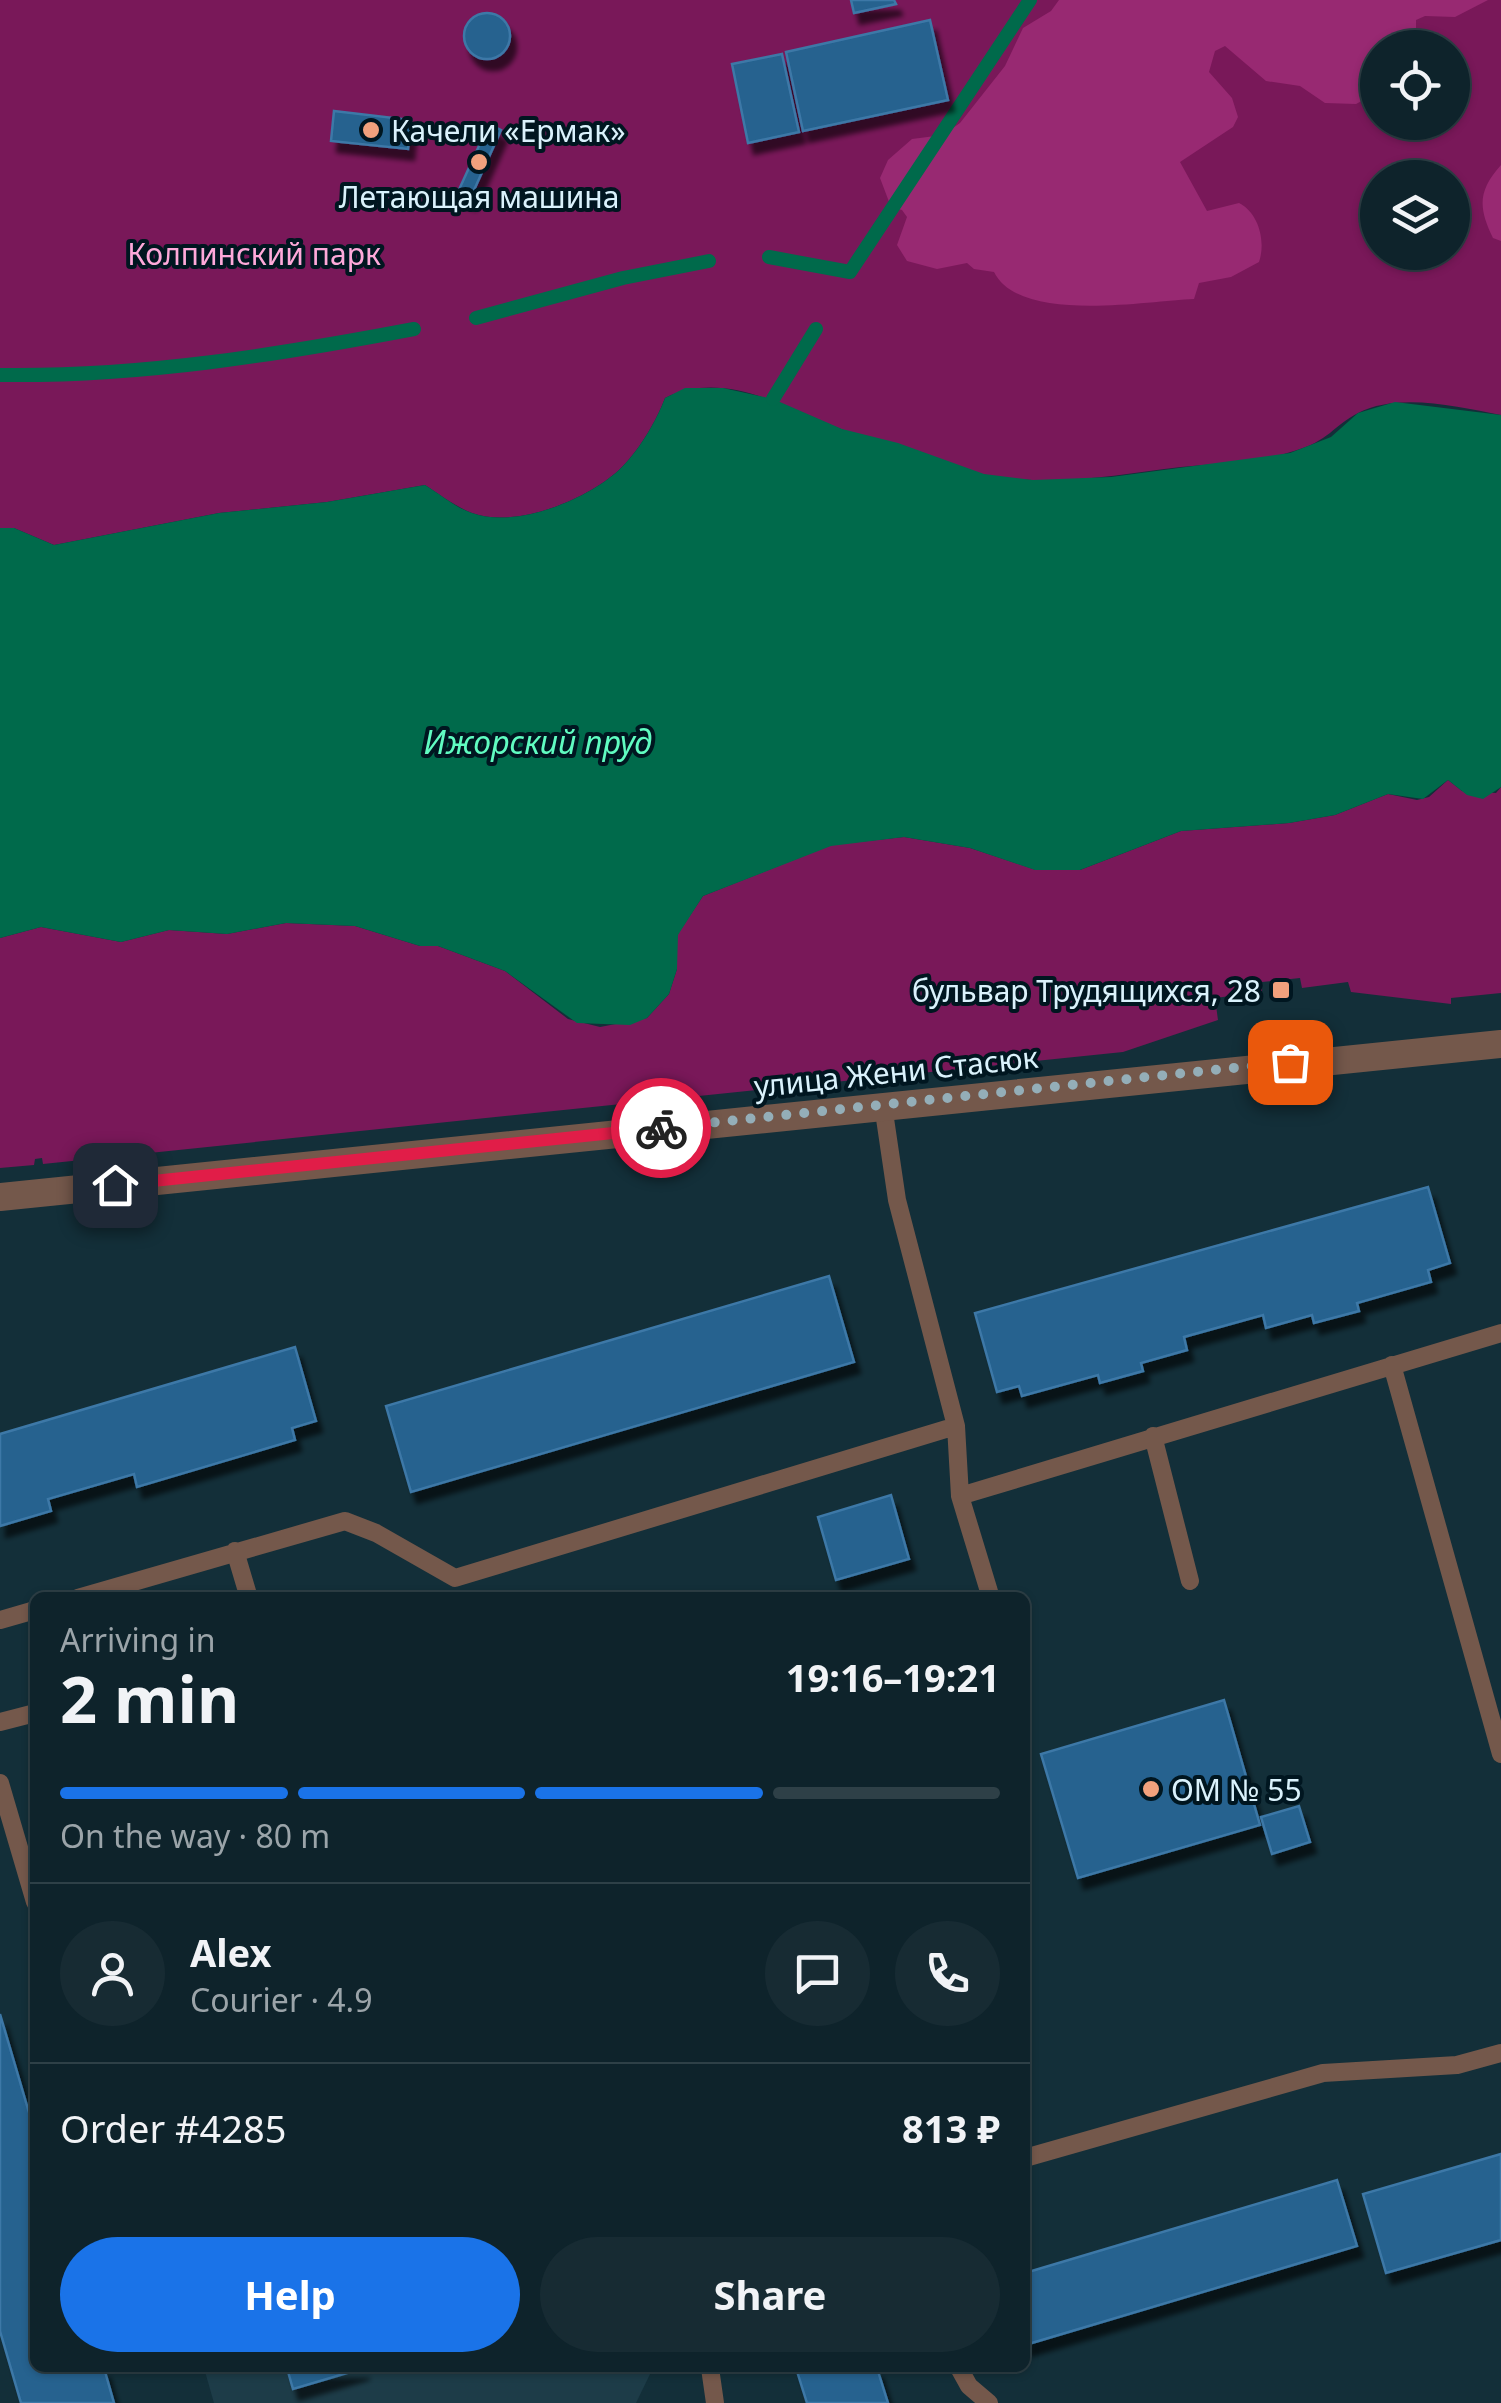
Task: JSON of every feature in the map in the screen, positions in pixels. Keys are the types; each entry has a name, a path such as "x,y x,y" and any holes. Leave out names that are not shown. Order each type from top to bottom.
{"street":[{"name":"улица Жени Стасюк","path":"0,1197 1501,1044"}],"lane":[{"path":"883,1105 896,1200 956,1426 960,1496 989,1592"},
{"path":"960,1496 1501,1333"},
{"path":"1392,1365 1501,1754"},
{"path":"120,1592 235,1552 345,1522 376,1533 455,1578 956,1426"},
{"path":"1153,1436 1190,1582"},
{"path":"235,1552 247,1592"},
{"path":"0,1620 30,1611"},
{"path":"0,1722 30,1714"},
{"path":"0,1783 30,1885"},
{"path":"1030,2157 1323,2073 1457,2065 1501,2053"},
{"path":"711,2372 715,2403"},
{"path":"961,2372 969,2386 989,2403"}],"shaded area":[{"path":"1059,0 1488,0 1455,17 1425,16 1416,20 1416,30 1360,30 1360,102 1356,104 1325,103 1300,86 1266,81 1225,46 1215,51 1209,72 1232,98 1238,117 1233,127 1180,162 1207,211 1239,203 1252,214 1261,237 1259,262 1231,277 1199,283 1194,299 1085,306 1029,298 1008,288 994,272 974,269 967,263 937,269 907,261 897,245 907,217 902,210 891,207 880,178 888,160 912,139 943,135 960,123 1005,66 1023,28 1051,11"},
{"path":"1501,165 1501,241 1493,238 1488,227 1483,200 1488,183"},
{"path":"205,2372 651,2372 636,2403 214,2403"}],"green space":[{"name":"Колпинский парк","path":"0,0 1501,0 1501,415 1429,403 1392,403 1358,413 1306,447 1266,458 1094,478 1029,480 946,465 757,395 711,388 665,398 646,436 619,470 570,501 529,514 490,517 472,513 425,485 327,502 219,513 54,545 14,528 0,528"},
{"path":"1448,780 1462,791 1496,793 1501,787 1501,993 1451,998 1451,1004 1351,992 1348,982 1302,988 1300,978 1262,982 1262,992 1215,998 1218,1020 1123,1052 43,1164 42,1158 35,1159 34,1165 0,1168 0,938 41,927 121,942 169,930 227,934 286,923 355,926 420,946 438,946 505,971 568,1019 600,1027 647,1018 669,994 677,969 677,935 703,896 831,845 904,837 970,848 1036,870 1080,870 1181,831 1289,823 1335,815 1388,794 1417,800 1429,797"}],"water":[{"name":"Ижорский пруд","path":"685,388 723,388 773,399 842,429 898,443 984,474 1033,480 1111,477 1290,453 1331,437 1358,413 1395,402 1501,415 1501,787 1483,799 1467,795 1448,780 1423,799 1388,794 1335,815 1289,823 1181,831 1080,870 1035,870 970,848 904,837 831,846 703,896 678,935 677,969 669,994 647,1018 630,1025 577,1023 505,971 438,946 420,946 355,926 286,923 227,934 169,930 121,942 41,927 0,938 0,528 14,528 54,545 219,513 327,502 425,485 472,513 490,517 529,514 570,501 619,470 646,436 665,398"}],"building":[{"path":"851,0 894,0 896,4 854,13"},
{"path":"487,13 503,20 510,36 503,52 487,59 471,52 464,36 471,20"},
{"path":"930,20 948,100 803,131 786,52"},
{"path":"782,54 799,132 748,143 732,64"},
{"name":"Качели «Ермак»","path":"334,111 411,120 408,149 331,141"},
{"name":"Летающая машина","path":"489,124 501,130 470,199 457,194"},
{"path":"1428,1187 1450,1263 1428,1270 1431,1282 1357,1303 1359,1311 1314,1323 1312,1315 1266,1328 1263,1315 1184,1337 1187,1350 1141,1363 1143,1371 1100,1383 1098,1375 1022,1396 1019,1386 997,1392 975,1313"},
{"path":"829,1276 854,1362 411,1492 386,1406"},
{"path":"295,1347 316,1421 292,1428 295,1440 137,1487 134,1474 48,1499 51,1511 0,1526 0,1434"},
{"path":"891,1495 909,1559 836,1580 818,1517"},
{"name":"ОМ № 55","path":"1224,1700 1260,1825 1078,1878 1041,1754"},
{"path":"1299,1806 1310,1842 1272,1854 1261,1817"},
{"path":"0,2014 30,2116 30,2372 105,2372 114,2403 21,2403 0,2331"},
{"path":"1501,2154 1501,2240 1386,2273 1363,2194"},
{"path":"1337,2180 1357,2246 1030,2344 1030,2272"},
{"path":"288,2372 350,2372 293,2389"},
{"path":"797,2372 878,2372 888,2403 807,2403"}],"waterway":[{"path":"769,257 850,272 1030,0"},
{"path":"476,318 623,278 709,261"},
{"path":"0,375 156,368 414,329"},
{"path":"773,399 816,329"}],"way so far":[{"path":"661,1128 1290,1062"}],"place":[{"name":"Качели «Ермак»","path":"371,130"},
{"name":"Летающая машина","path":"479,162"},
{"name":"бульвар Трудящихся, 28","path":"1281,990"},
{"name":"ОМ № 55","path":"1151,1789"}],"route":[{"path":"115,1185 661,1128"}]}
